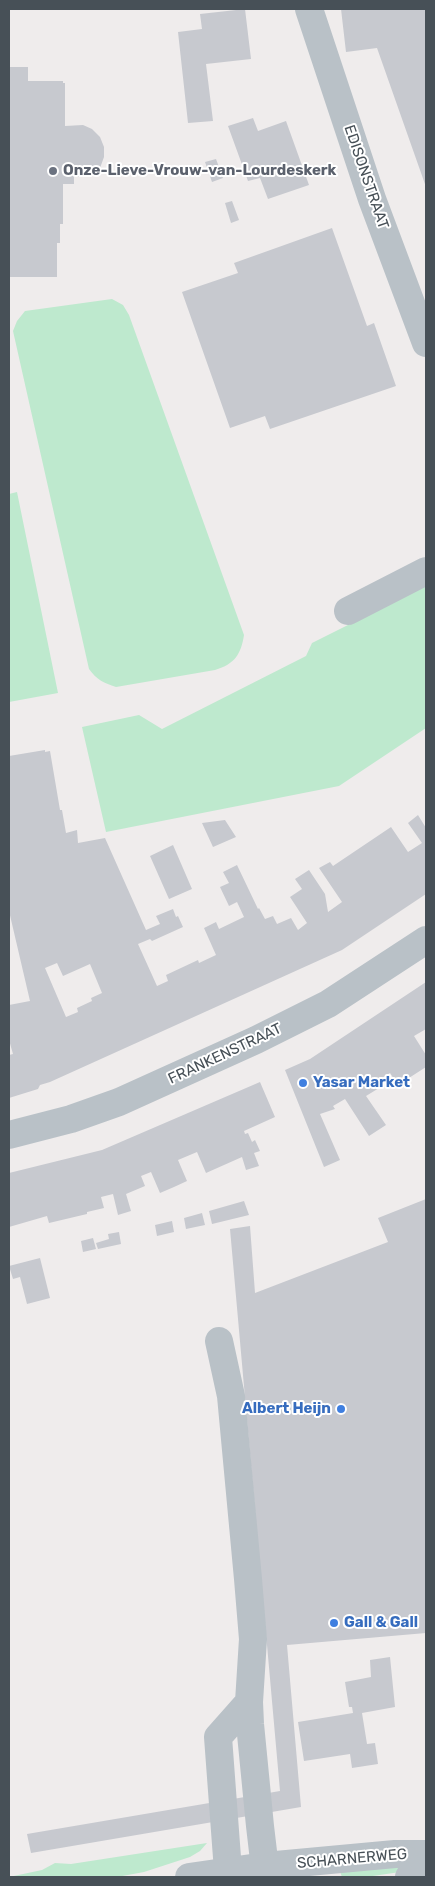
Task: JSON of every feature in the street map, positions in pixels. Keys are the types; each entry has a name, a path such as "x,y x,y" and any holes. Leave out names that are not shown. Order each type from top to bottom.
{"street":[{"name":"EDISONSTRAAT","path":"309,9 372,199 426,343"},
{"path":"348,611 426,571"},
{"name":"FRANKENSTRAAT","path":"9,1135 71,1119 119,1102 256,1040 328,1004 426,940"},
{"path":"219,1341 230,1396 253,1639 249,1702 266,1872"},
{"path":"228,1871 218,1737 249,1702"},
{"name":"SCHARNERWEG","path":"189,1877 228,1871 266,1872 395,1854 426,1854"},
{"name":"SCHARNERWEG","path":"409,1877 426,1871"}],"green space":[{"path":"112,299 123,305 129,315 244,635 239,653 228,665 222,668 116,687 101,681 89,669 13,331 17,321 25,311"},
{"path":"17,492 58,693 9,702 9,494"},
{"path":"426,586 426,728 339,786 106,832 82,727 139,715 162,729 306,656 312,643"},
{"path":"207,1843 200,1851 190,1857 144,1872 117,1877 9,1877 42,1870 55,1863 71,1864"},
{"path":"405,1862 407,1871 366,1877 342,1877 339,1869"}],"building":[{"path":"245,9 251,59 206,64 213,121 188,123 178,32 202,29 200,14"},
{"path":"341,9 426,9 426,187 377,48 346,52"},
{"name":"Onze-Lieve-Vrouw-van-Lourdeskerk","path":"9,67 28,67 28,81 63,81 65,83 65,126 83,125 92,129 100,137 104,147 104,157 100,168 93,175 74,177 74,184 63,184 63,224 60,224 60,243 57,243 57,277 9,277"},
{"path":"253,118 258,131 286,121 309,185 268,199 260,178 248,181 228,126"},
{"path":"216,159 223,178 212,182 205,162"},
{"path":"232,201 239,220 231,223 225,203"},
{"path":"332,228 367,326 374,323 396,386 270,429 265,416 230,428 182,292 238,273 234,263"},
{"path":"45,750 45,752 50,751 66,833 77,830 78,843 105,838 146,930 160,924 156,916 173,909 176,917 178,916 183,927 152,941 150,939 138,944 157,986 168,981 166,975 198,960 199,963 216,955 204,928 216,922 219,929 244,917 237,902 229,906 220,887 229,883 223,872 237,865 258,909 265,919 273,916 277,924 291,918 298,930 307,923 290,897 302,889 295,879 309,870 325,894 328,912 342,902 319,868 330,862 333,866 391,827 408,852 422,843 408,823 418,815 426,828 426,894 342,950 40,1085 38,1089 9,1098 9,1055 13,1054 9,1040 9,1005 30,1001 9,911 9,756","holes":["57,963 63,976 90,964 102,993 91,998 92,1001 77,1008 78,1012 66,1017 45,968"]},
{"path":"225,820 236,837 213,847 202,823"},
{"path":"173,845 192,889 169,899 150,856"},
{"path":"426,982 426,1029 414,1036 426,1055 426,1067 398,1085 390,1073 380,1079 384,1085 366,1096 386,1125 369,1136 345,1099 333,1106 335,1109 320,1114 340,1160 324,1167 285,1070 310,1059"},
{"path":"260,1082 275,1117 244,1131 245,1134 248,1133 252,1142 255,1140 260,1151 254,1153 259,1166 246,1170 242,1157 206,1173 197,1152 178,1160 187,1181 160,1193 151,1172 141,1176 145,1186 126,1194 131,1211 118,1215 113,1194 101,1197 104,1208 87,1212 87,1214 49,1223 47,1216 9,1227 9,1173 102,1150"},
{"path":"426,1199 426,1633 287,1645 301,1807 31,1853 27,1834 280,1791 230,1229 250,1226 255,1293 388,1242 378,1218"},
{"path":"244,1201 249,1215 212,1224 209,1211"},
{"path":"202,1213 205,1225 186,1229 184,1218"},
{"path":"172,1221 174,1232 157,1236 155,1225"},
{"path":"119,1232 121,1244 98,1249 96,1243 109,1239 108,1234"},
{"path":"93,1238 96,1249 83,1252 81,1241"},
{"path":"40,1258 50,1298 27,1304 20,1277 13,1279 9,1266"},
{"path":"390,1657 395,1707 362,1713 367,1744 375,1743 378,1764 352,1768 350,1754 304,1761 298,1722 353,1713 352,1707 349,1707 345,1682 371,1677 370,1660"}],"place":[{"name":"Onze-Lieve-Vrouw-van-Lourdeskerk","path":"53,171"},
{"name":"Yasar Market","path":"303,1083"},
{"name":"Albert Heijn","path":"341,1409"},
{"name":"Gall & Gall","path":"334,1623"}]}
